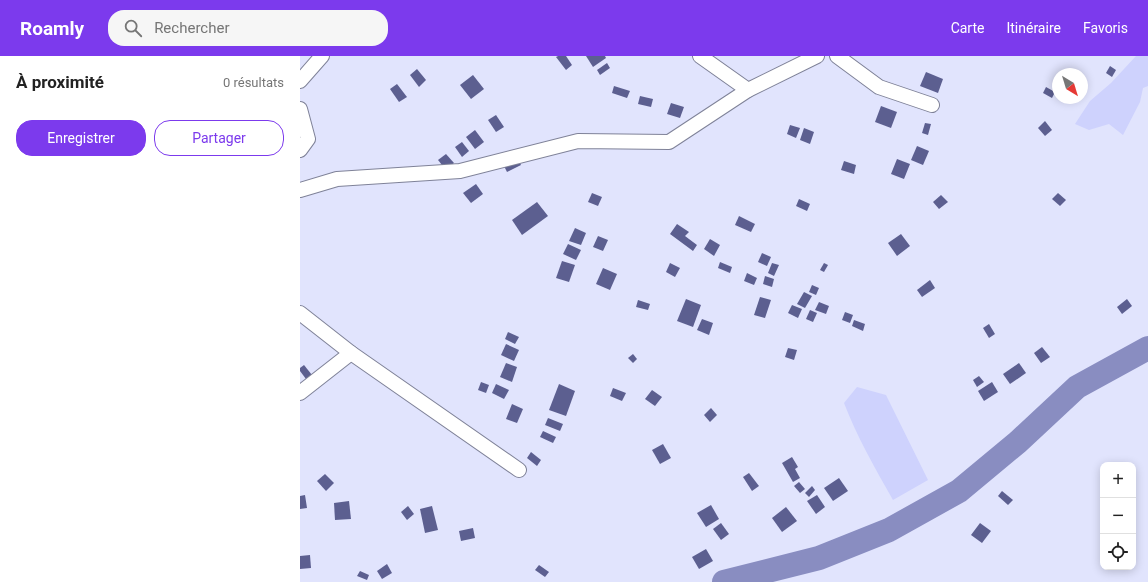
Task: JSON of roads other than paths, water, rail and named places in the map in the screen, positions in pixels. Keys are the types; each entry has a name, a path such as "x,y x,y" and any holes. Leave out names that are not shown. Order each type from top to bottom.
{"street":[{"path":"300,82 322,56"},
{"path":"700,56 748,90"},
{"path":"300,190 337,179 460,171 578,141 669,142 748,90 816,56"},
{"path":"837,56 879,87 932,105"},
{"path":"300,109 308,139 300,150"},
{"path":"300,313 351,353 519,470"},
{"path":"300,394 351,353"}],"waterway":[{"path":"724,582 819,558 889,530 959,491 1018,442 1077,387 1148,348"}]}
